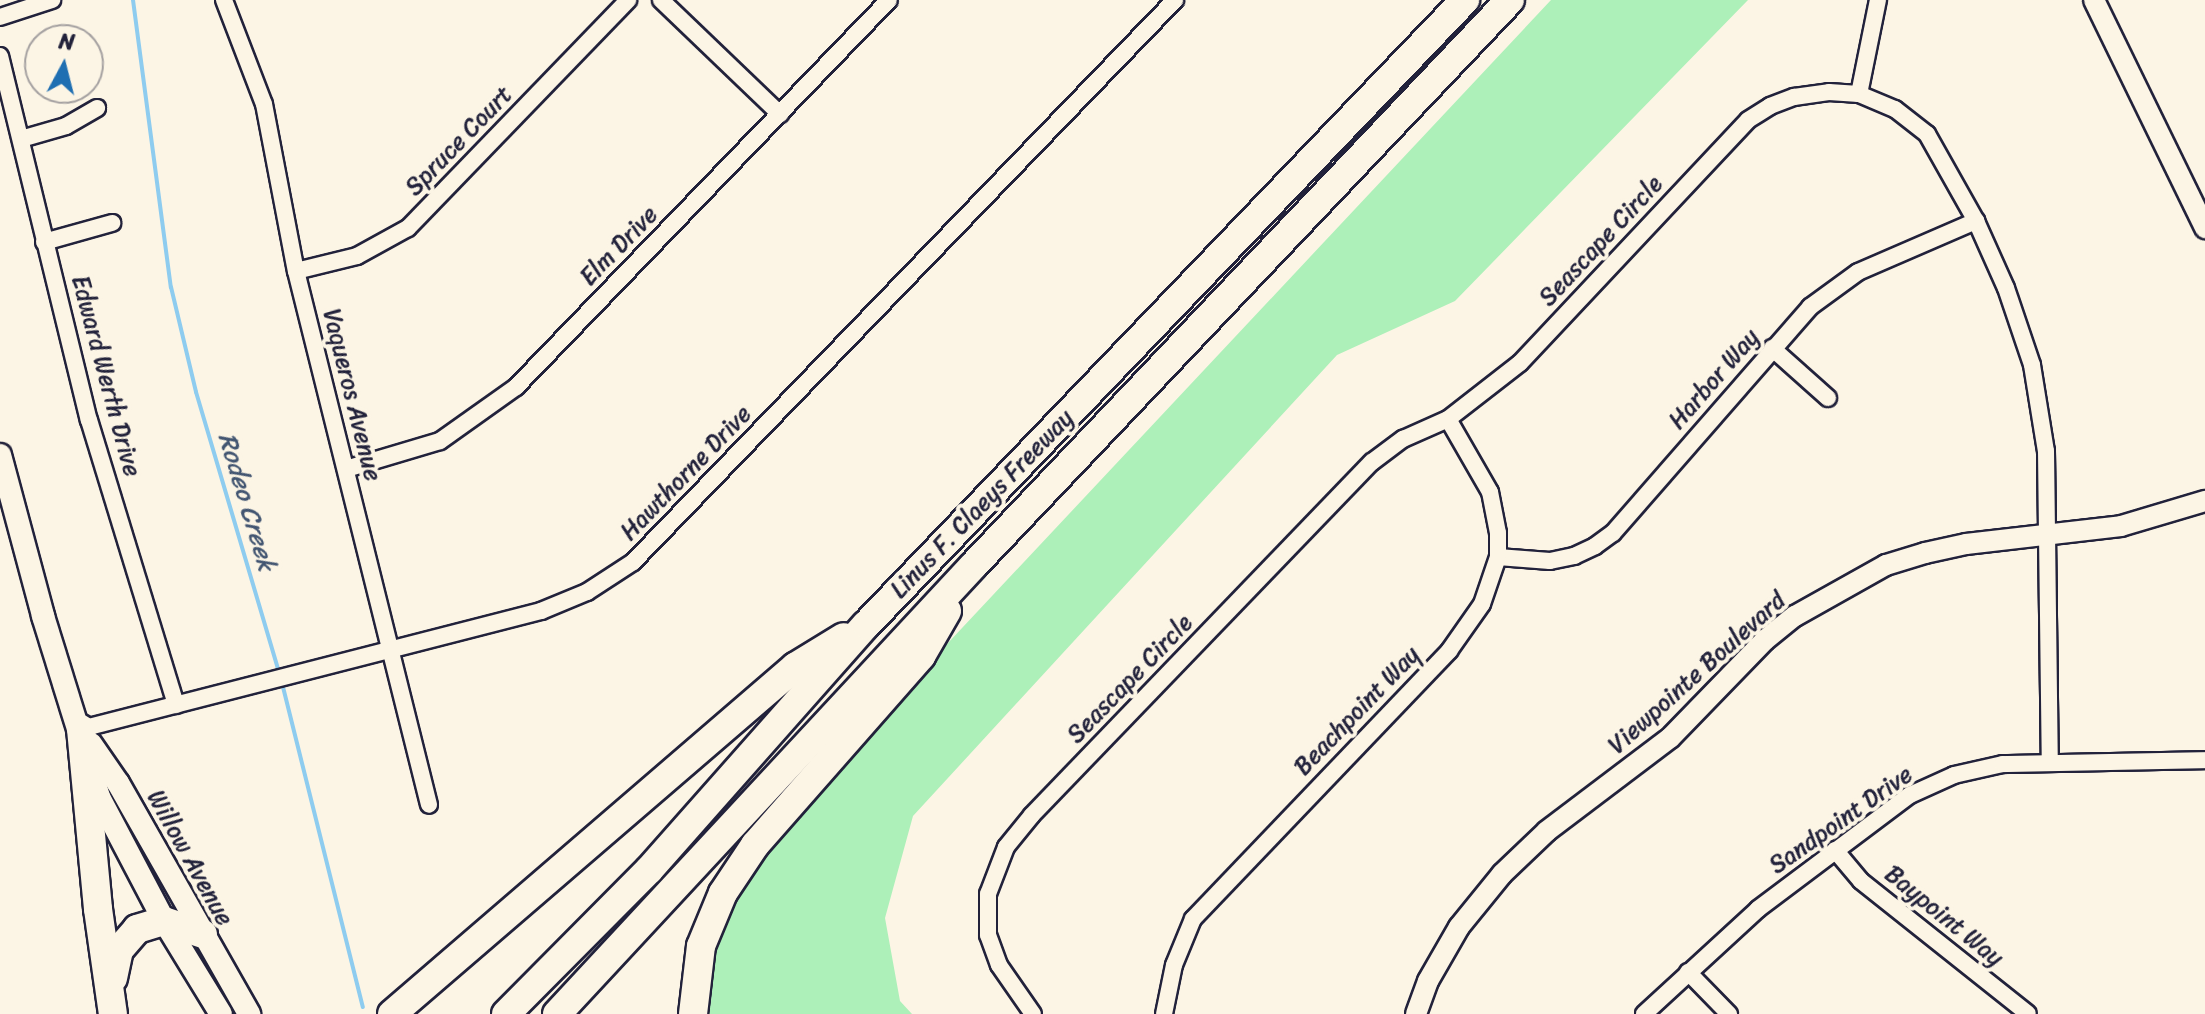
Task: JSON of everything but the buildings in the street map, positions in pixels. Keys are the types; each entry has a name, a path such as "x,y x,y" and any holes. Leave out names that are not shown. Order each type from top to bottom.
{"highway":[{"name":"Linus F. Claeys Freeway","path":"506,1014 649,870 866,625 1465,0"},
{"name":"Linus F. Claeys Freeway","path":"557,1014 973,566 1510,0"},
{"path":"693,1014 701,946 723,893 755,845 921,656 973,566"},
{"path":"392,1014 795,667 866,625"},
{"path":"81,729 112,1004"},
{"path":"112,1004 119,950 137,929 164,921 203,934"}],"main road":[{"name":"Willow Avenue","path":"0,455 43,616 81,729 99,797 164,921 221,1014"},
{"name":"Willow Avenue","path":"81,729 118,783 249,1014"}],"street":[{"path":"0,17 52,0"},
{"name":"Vaqueros Avenue","path":"224,0 264,104 296,271 429,805"},
{"name":"Spruce Court","path":"296,271 357,256 408,228 628,0"},
{"path":"661,0 780,114"},
{"name":"Elm Drive","path":"346,469 440,441 516,387 889,0"},
{"name":"Hawthorne Drive","path":"81,729 541,611 587,592 633,562 1175,0"},
{"path":"1859,94 1878,0"},
{"path":"2094,0 2205,228"},
{"name":"Edward Werth Drive","path":"0,56 89,420 176,705"},
{"name":"Seascape Circle","path":"1033,1014 1005,977 988,935 988,894 1006,847 1032,815 1372,462 1403,439 1448,419 1520,363 1748,120 1770,106 1794,97 1829,92 1859,94 1895,109 1927,134 1976,221 2006,288 2032,365 2046,451 2050,763"},
{"path":"21,139 66,126 97,108"},
{"name":"Harbor Way","path":"1498,557 1550,561 1574,556 1613,533 1810,307 1858,272 1976,221"},
{"path":"44,242 112,223"},
{"path":"1772,348 1828,398"},
{"name":"Beachpoint Way","path":"1164,1014 1181,940 1193,919 1449,651 1482,604 1498,557 1490,492 1448,419"},
{"name":"Viewpointe Boulevard","path":"1416,1014 1428,981 1459,927 1502,874 1547,831 1670,738 1765,640 1795,616 1886,565 1966,544 2136,523 2205,501"},
{"name":"Sandpoint Drive","path":"1644,1014 1758,909 1910,795 1954,775 2003,764 2205,760"},
{"name":"Baypoint Way","path":"1835,850 1861,881 2028,1014"},
{"path":"1688,972 1729,1014"}],"green space":[{"path":"1551,0 1748,0 1455,301 1337,355 913,816 885,918 900,1001 912,1014 693,1014 693,989 731,903 753,865 903,691"}],"waterway":[{"name":"Rodeo Creek","path":"133,0 171,287 196,392 280,675"},
{"name":"Rodeo Creek","path":"282,683 363,1007"}]}
